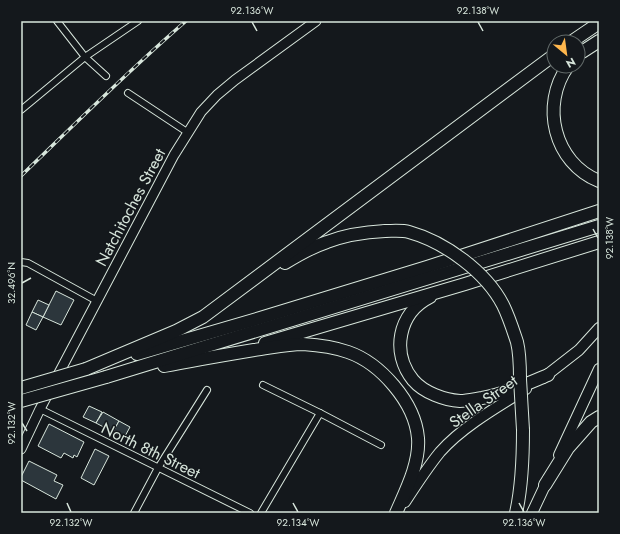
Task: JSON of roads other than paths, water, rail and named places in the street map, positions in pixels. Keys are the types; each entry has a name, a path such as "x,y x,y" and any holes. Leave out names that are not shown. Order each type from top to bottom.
{"highway":[{"path":"583,34 599,23"},
{"path":"586,49 599,41"},
{"path":"203,317 546,61"},
{"path":"563,74 555,95 553,107 555,128 558,138 563,150 570,160 580,170 593,179 599,181"},
{"path":"21,388 427,267 599,211"},
{"path":"21,401 106,377 599,226"},
{"path":"86,369 176,331 203,317 275,269 327,241 370,232 408,231 444,247 460,257 491,287 503,305 517,344 519,362 523,430 520,497 516,513"},
{"path":"224,355 465,284 599,242"},
{"path":"465,284 436,294 427,299 416,307 403,326 400,351 404,365 414,381 422,388 433,394 460,401 494,396 548,375"},
{"path":"106,377 271,347 302,344 330,347 349,352 378,370 390,381 400,393 410,410 416,427 418,451 409,484 397,513"},
{"path":"545,485 568,448 591,422 599,416"}],"main road":[{"name":"Stella Street","path":"397,513 441,451 460,433 548,375 579,350 599,328"},
{"path":"532,513 599,369"}],"street":[{"path":"57,21 85,57 106,76"},
{"path":"21,110 85,57 138,21"},
{"name":"Natchitoches Street","path":"21,449 40,409 187,132 201,112 234,80 316,21"},
{"path":"128,93 187,132"},
{"path":"21,262 28,263 97,301"},
{"path":"263,385 381,445"},
{"path":"134,513 158,468 206,390"},
{"name":"North 8th Street","path":"40,409 250,513"},
{"path":"261,513 320,413"}],"railway":[{"path":"21,176 123,78 186,21"}]}
